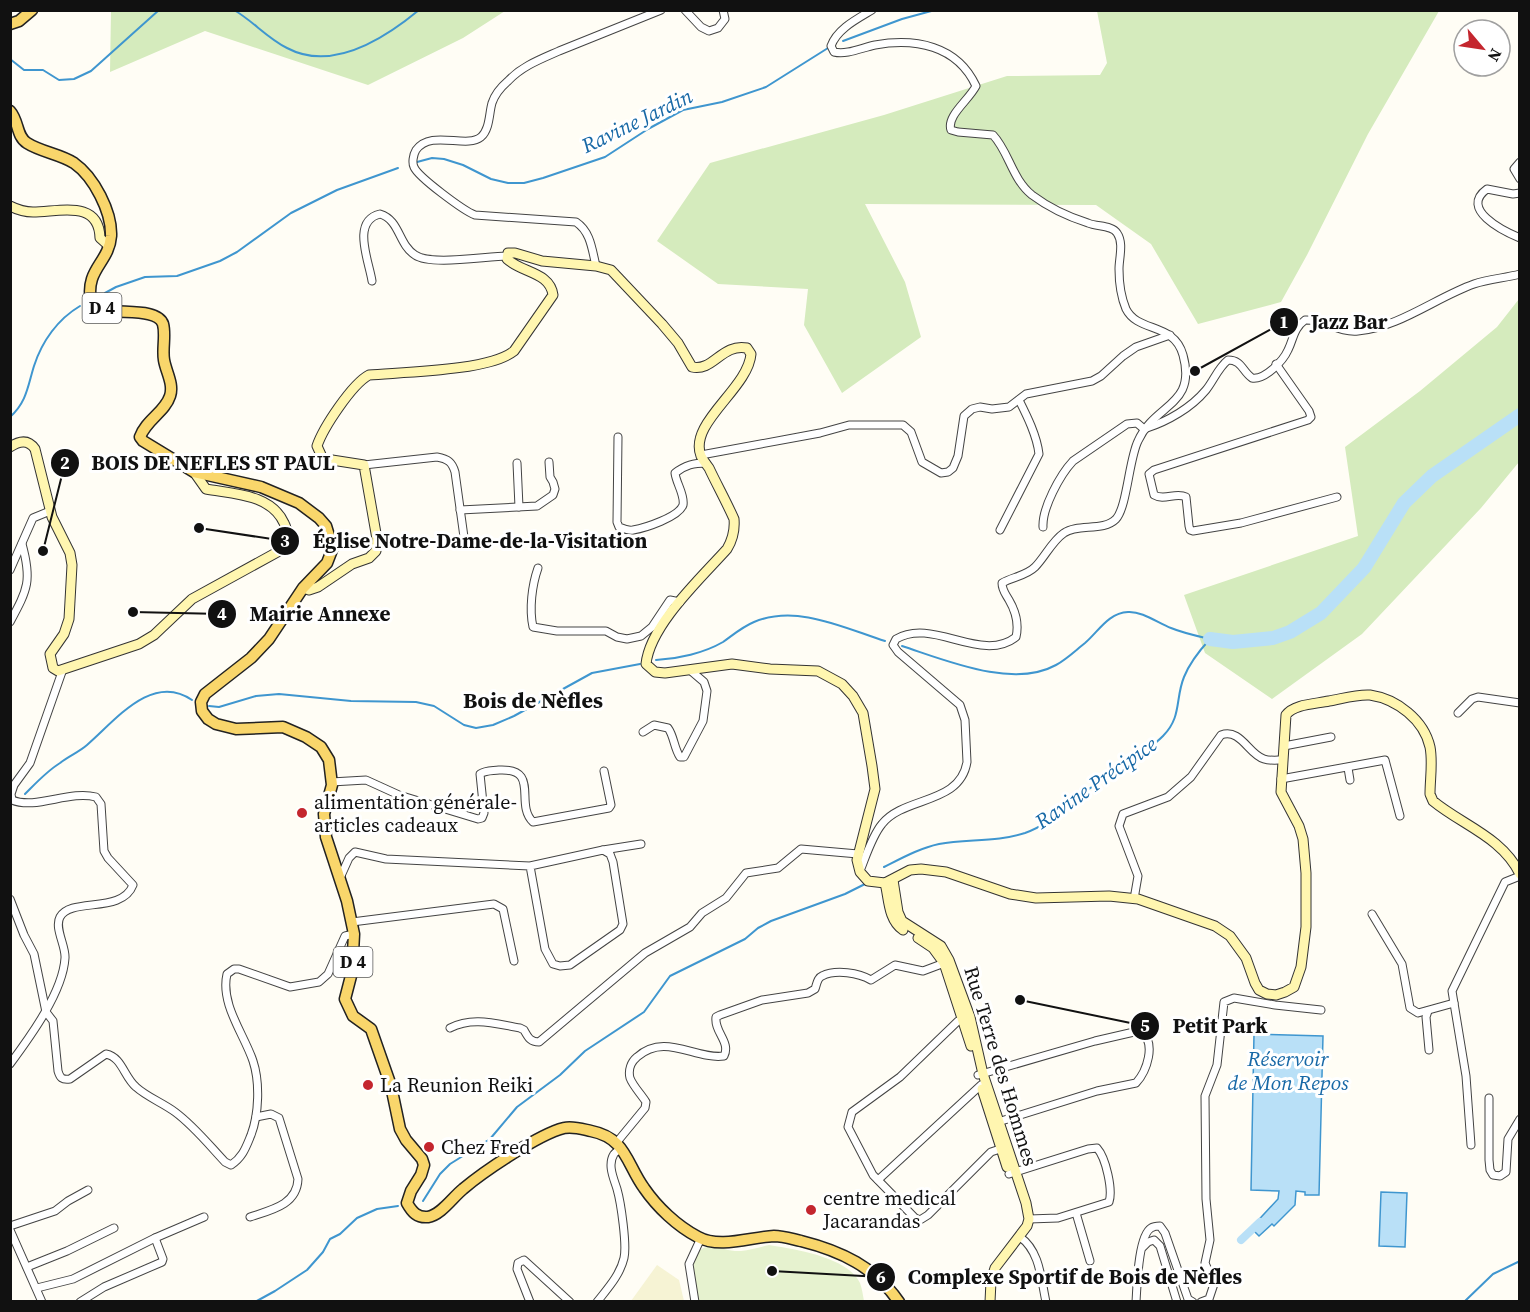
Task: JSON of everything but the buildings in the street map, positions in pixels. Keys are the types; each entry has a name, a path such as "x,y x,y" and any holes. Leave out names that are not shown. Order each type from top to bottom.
{"main road":[{"path":"10,24 19,21 32,10"},
{"path":"10,111 18,124 20,136 27,143 75,164 99,192 108,219 111,236 109,246"},
{"name":"D 4","path":"109,246 89,284 91,301 107,310 154,315 161,319 163,325 164,360 172,393 168,402 142,430 140,437 143,441 194,472 261,487 299,503 326,526 332,550 327,563 303,588 269,639 251,658 205,694 201,702 202,711 216,724 236,729 283,727 306,737 321,747 329,760 331,782 324,814 326,837 340,879 354,934 352,972 345,999 353,1016 371,1029 391,1086 400,1129 424,1165 407,1203 417,1216 430,1217 498,1164 549,1133 566,1128 602,1133 619,1145"},
{"path":"619,1145 642,1187 682,1227 701,1238 725,1241 778,1236 813,1244 842,1254 864,1266 884,1282 899,1302"}],"street":[{"path":"596,266 584,227 576,222 475,215 464,210 418,174 412,165 413,157 422,145 447,139 475,140 483,136 489,122 492,100 510,78 525,67 608,30 661,10"},
{"path":"685,10 701,27 709,31 722,24 725,19 723,10"},
{"path":"860,872 882,823 893,814 944,793 954,786 966,768 967,762 965,720 960,705 898,652 893,645 896,639 913,633 994,647 1007,644 1016,637 1018,627 1016,615 1002,589 1002,582 1034,568 1065,532 1108,524 1116,518 1122,507 1137,442 1144,429 1178,398 1187,377 1183,353 1170,335 1133,320 1128,312 1120,288 1120,240 1116,231 1090,224 1032,195 1021,185 1000,143 993,135 951,130 950,118 976,86 971,76 947,53 924,44 909,42 876,45 841,54 834,52 831,46 834,38 854,21 872,10"},
{"path":"1520,162 1514,170 1520,178"},
{"path":"1520,193 1513,194 1487,189 1481,193 1478,203 1481,213 1487,220 1520,238"},
{"path":"10,206 31,213 72,209 92,215 100,227 100,238 109,246"},
{"path":"372,281 364,232 368,219 380,214 393,221 408,247 415,255 422,258 457,260 507,256 515,253 542,261 596,266 611,270 637,295 678,344 692,367 706,366 723,353 740,346 747,348 751,354 750,361 738,386 705,425 701,436 703,459 731,512 735,530 727,549 680,602 651,645 646,664 655,672 732,664 770,669 818,671 842,684 853,696 863,713 875,789 858,854 860,872 868,881 875,883 889,881 910,870 933,870 946,872 1010,894 1036,898 1109,896 1134,899 1215,926 1230,936 1246,958 1259,990 1276,995 1294,987 1301,967 1306,927 1306,873 1301,832 1281,792 1286,716 1289,711 1302,706 1370,695 1399,705 1414,718 1427,739 1430,748 1430,794 1433,801 1498,845 1515,864 1520,875 1505,882 1452,991 1466,1076 1471,1145"},
{"path":"464,537 455,472 452,463 446,458 364,465 332,460 322,456 317,446 324,430 359,380 369,375 482,364 501,359 514,351 553,296 552,287 544,279 514,265 507,256"},
{"path":"1144,429 1157,425 1195,403 1221,366 1228,360 1236,360 1248,375 1258,379 1264,376 1287,352 1298,326 1305,320 1314,320 1349,332 1380,327 1474,284 1520,274"},
{"path":"618,437 617,522 626,530 633,530 679,512 683,500 675,472 682,467 703,459 849,425 903,425 911,432 922,462 941,473 948,472 953,468 958,456 964,417 972,409 980,407 992,410 1009,406 1026,394 1092,381 1136,347 1170,335"},
{"path":"1276,364 1311,417 1308,420 1154,470 1149,474 1154,495 1186,497 1189,526 1193,531 1241,524 1337,497"},
{"path":"1000,530 1039,454 1029,421 1018,400"},
{"path":"1043,528 1044,513 1066,468 1073,461 1127,424 1137,423 1144,429"},
{"path":"10,447 18,442 26,442 35,449 50,511 70,553 72,565 69,619 64,634 50,654 53,668 58,671 139,644 154,634 192,599 283,549 287,542 288,532 276,511 261,500 232,492 206,489 194,472"},
{"path":"460,510 537,506 553,495 555,489 550,477 549,462"},
{"path":"517,463 519,507"},
{"path":"303,588 309,590 318,586 352,564 369,558 376,551 377,538 364,465"},
{"path":"10,570 33,518 50,511"},
{"path":"10,622 27,586 29,574 22,544"},
{"path":"538,568 534,580 533,627 557,631 606,631 617,637 634,638 641,636 652,627 670,600 680,602"},
{"path":"10,1064 46,1012 65,959 65,947 58,922 60,917 69,910 121,900 131,891 133,885 104,851 101,804 96,798 88,795 75,795 26,803 12,800 14,785 30,763 63,669"},
{"path":"643,732 654,725 668,728 676,751 680,757 684,757 703,721 707,690 704,682 690,670"},
{"path":"1458,713 1472,699 1478,697 1520,703"},
{"path":"1134,899 1138,876 1119,826 1123,814 1168,797 1191,777 1221,735 1233,733 1266,760 1283,760"},
{"path":"1284,746 1331,737"},
{"path":"1281,779 1385,760 1400,816"},
{"path":"1348,768 1350,780"},
{"path":"331,782 366,780 399,795 478,819 482,818 484,813 480,774 484,771 510,770 517,772 522,778 528,817 533,822 609,808 611,805 604,771"},
{"path":"340,879 349,858 355,852 386,859 531,866 641,844"},
{"path":"450,1028 466,1021 478,1020 520,1028 524,1030 529,1039 539,1042 645,953 690,927 702,914 726,898 746,873 778,868 801,849 858,854"},
{"path":"531,866 545,949 553,964 570,965 615,934 623,924 613,862 610,854 603,850"},
{"name":"Rue Terre des Hommes","path":"889,881 902,921 941,946 966,1018 1000,1149 1029,1217"},
{"path":"10,899 34,954 46,1012 53,1021 60,1077 64,1080 70,1079 106,1054 116,1058 137,1089 177,1114 225,1162 231,1165 239,1159 246,1148 256,1117 257,1081 256,1068 225,994 227,974 234,969 239,969 290,987 319,982 328,974 345,936 354,934"},
{"path":"352,922 494,904 503,909 514,962"},
{"path":"1372,914 1402,964 1410,1008 1418,1013 1454,1003"},
{"path":"597,1302 613,1282 624,1257 625,1244 618,1190 612,1178 611,1163 619,1145 645,1108 646,1102 631,1080 629,1072 632,1062 639,1054 664,1046 677,1047 716,1058 724,1056 726,1044 715,1024 716,1017 720,1015 762,1000 808,993 815,989 822,976 838,973 861,974 871,980 895,964 923,970 946,962"},
{"path":"1201,1302 1209,1299 1214,1284 1205,1263 1210,1240 1206,1198 1205,1096 1217,1065 1224,1002 1234,998 1321,1010"},
{"path":"1428,1011 1426,1017 1429,1050"},
{"path":"966,1018 900,1077 857,1108 850,1117 849,1132 873,1175 915,1218 920,1220 928,1215 991,1152 1000,1149"},
{"path":"878,1180 980,1078 1095,1041 1134,1032 1142,1032 1148,1037 1150,1044 1145,1070 1136,1083 1097,1091 998,1122"},
{"name":"Rue Terre des Hommes","path":"980,1078 998,1122 1012,1173"},
{"path":"1490,1098 1489,1160 1493,1175 1500,1176 1506,1172 1508,1139 1520,1119"},
{"path":"250,1217 273,1210 291,1199 298,1187 298,1179 279,1118 271,1114 256,1117"},
{"path":"990,1302 991,1281 995,1268 1020,1237 1029,1217 1058,1218 1110,1202 1111,1190 1102,1153 1097,1148 1012,1173"},
{"path":"42,1302 10,1228 55,1211 88,1190"},
{"path":"1076,1213 1090,1261"},
{"path":"37,1288 73,1279 155,1238 204,1217"},
{"path":"1136,1302 1137,1266 1146,1233 1151,1227 1160,1226 1165,1233 1188,1299 1193,1302"},
{"path":"27,1267 114,1228"},
{"path":"1020,1237 1032,1247 1046,1302"},
{"path":"80,1302 104,1287 162,1262 155,1238"},
{"path":"695,1302 689,1264 701,1238"},
{"path":"1142,1249 1148,1242 1154,1240 1160,1246 1177,1302"},
{"path":"530,1302 517,1269 518,1263 524,1260 570,1302"}],"shaded area":[{"path":"657,1265 679,1280 684,1301 631,1301"}],"green space":[{"path":"111,10 505,11 463,38 368,85 205,31 110,72"},
{"path":"1097,11 1439,11 1368,134 1281,302 1198,324 1151,244 1096,205 865,204 905,282 921,337 842,393 804,325 808,289 718,284 657,241 710,163 884,115 1007,76 1100,75 1107,63"},
{"path":"1519,299 1519,462 1481,508 1362,634 1272,699 1205,653 1184,595 1358,536 1345,447 1420,391 1497,327"},
{"path":"769,1245 819,1256 844,1267 854,1274 860,1283 864,1301 699,1301 694,1262 696,1254 701,1249 712,1247 741,1251"}],"water":[{"name":"Réservoir de Mon Repos","path":"1254,1034 1323,1036 1319,1195 1305,1195 1305,1192 1296,1191 1295,1205 1274,1226 1272,1224 1259,1236 1251,1228 1278,1199 1279,1191 1251,1190"},
{"path":"1381,1192 1407,1193 1405,1247 1379,1246"}],"waterway":[{"path":"10,59 24,70 43,70 59,80 74,79 91,71 159,10"},
{"path":"234,10 287,48 304,54 322,56 357,49 374,41 419,10"},
{"name":"Ravine Jardin","path":"843,41 902,19 935,10"},
{"name":"Ravine Jardin","path":"417,162 432,158 444,159 463,165 491,179 508,183 524,183 543,178 605,157 683,110 722,102 766,87 828,48"},
{"name":"Ravine Jardin","path":"105,293 145,277 177,276 220,261 237,252 291,213 337,190 398,168"},
{"name":"Ravine Jardin","path":"10,417 23,399 37,357 46,339 65,317 80,306"},
{"name":"Ravine Précipice","path":"1210,639 1233,642 1273,638 1290,632 1321,613 1364,568 1404,503 1432,476 1520,415"},
{"name":"Ravine Précipice","path":"884,867 932,846 1014,836 1034,829 1051,819 1163,736 1176,715 1181,685 1186,672 1210,639 1176,630 1139,613 1121,613 1104,623 1085,643 1060,663 1039,672 1020,674 979,670 902,646"},
{"path":"656,660 682,657 716,646 754,622 770,617 804,617 820,620 885,641"},
{"path":"209,706 219,707 256,696 279,694 351,701 416,702 434,706 464,725 476,728 493,725 514,716 592,673 640,664"},
{"path":"25,794 42,777 84,747 135,703 163,692 177,693 192,700"},
{"name":"Ravine Précipice","path":"423,1201 440,1174 450,1164 490,1139 517,1107 560,1075 585,1051 644,1012 670,976 745,939 771,921 845,894 867,883"},
{"name":"Ravine Précipice","path":"255,1302 307,1270 323,1252 330,1239 340,1234 357,1218 377,1209 398,1206"},
{"path":"1241,1240 1260,1222"},
{"path":"1464,1302 1493,1274 1520,1261"}],"place":[{"name":"Jazz Bar","path":"1195,371"},
{"name":"Église Notre-Dame-de-la-Visitation","path":"199,528"},
{"name":"BOIS DE NEFLES ST PAUL","path":"43,551"},
{"name":"Mairie Annexe","path":"133,612"},
{"name":"alimentation générale- articles cadeaux","path":"302,813"},
{"name":"Petit Park","path":"1020,1000"},
{"name":"La Reunion Reiki","path":"368,1085"},
{"name":"Chez Fred","path":"429,1147"},
{"name":"centre medical Jacarandas","path":"811,1210"},
{"name":"Complexe Sportif de Bois de Nèfles","path":"772,1271"}],"district":[{"name":"Bois de Nèfles","path":"533,700"}]}
